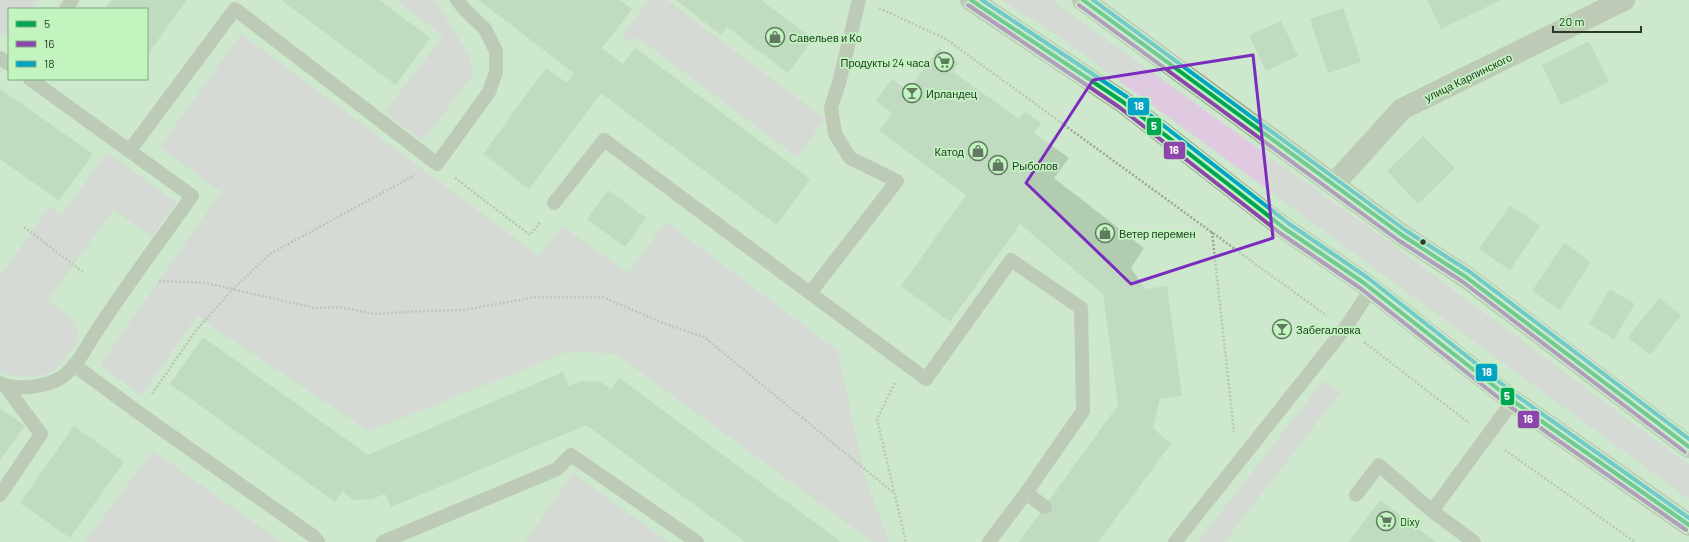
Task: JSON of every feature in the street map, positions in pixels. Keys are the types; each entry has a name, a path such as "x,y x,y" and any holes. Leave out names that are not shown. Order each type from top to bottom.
{"street":[{"path":"971,0 1123,102 1284,228 1371,288 1513,401 1689,525"},
{"path":"1083,0 1402,234 1466,277 1689,447"},
{"name":"улица Карпинского","path":"1334,184 1402,109 1624,0"}],"lane":[{"path":"130,150 235,9 437,164 489,92 496,72 496,51 486,29 465,10 457,0"},
{"path":"810,293 897,181 850,158 835,134 831,107 839,83 859,0"},
{"path":"3,385 27,387 43,384 61,378 74,365 132,279 192,196 31,80"},
{"path":"554,203 604,140 926,379 1012,260 1081,308 1082,411 1026,493 990,542"},
{"path":"1175,542 1346,327 1371,288"},
{"path":"74,365 139,413 313,536 318,542"},
{"path":"0,495 41,434 3,385"},
{"path":"1432,511 1513,401"},
{"path":"383,542 557,469 571,455 697,542"},
{"path":"1356,496 1379,465 1432,511 1474,542"},
{"path":"1026,493 1045,507"}],"path":[{"path":"877,7 946,39 1212,232 1346,327 1487,437 1635,542"},
{"path":"139,413 197,329 233,289 270,254 437,164 530,235 554,203"},
{"path":"24,227 82,272"},
{"path":"1212,232 1234,436"},
{"path":"132,279 206,283 315,308 340,307 374,314 463,310 536,297 603,297 704,338 895,494"},
{"path":"905,363 877,419 906,542"}],"highlighted area":[{"path":"1253,55 1273,238 1131,284 1026,183 1093,80"}],"shaded area":[{"path":"0,0 38,0 33,8 8,8 8,38 0,33"},
{"path":"396,0 435,0 469,55 474,73 423,141 385,112 443,36"},
{"path":"649,0 667,0 825,119 797,157 637,37 632,43 622,35"},
{"path":"1002,0 1051,0 1382,237 1689,465 1689,499 1050,30"},
{"path":"241,34 539,256 562,226 628,273 666,222 838,351 865,478 889,542 873,542 616,354 570,351 369,431 197,316 141,396 100,365 221,192 160,147"},
{"path":"107,152 176,202 152,236 113,210 48,300 72,320 77,331 79,338 66,358 51,372 37,377 21,377 0,372 0,273 2,274 50,206 62,215"},
{"path":"1323,381 1340,393 1224,542 1198,542"},
{"path":"153,451 281,542 85,542"},
{"path":"573,473 668,542 525,542"}],"building":[{"path":"112,0 187,0 148,54 148,8 106,8"},
{"path":"281,0 379,0 430,38 396,85"},
{"path":"478,0 620,0 632,9 602,48 623,64 635,48 810,179 777,225 601,93 529,189 483,154 546,68 567,83 574,73"},
{"name":"Савельев и Ко","path":"676,0 761,0 813,39 788,73 727,27 721,35"},
{"path":"1427,0 1501,0 1441,29"},
{"path":"1343,8 1361,62 1328,73 1310,19"},
{"path":"1281,21 1298,56 1266,71 1249,35"},
{"path":"1589,41 1609,82 1561,105 1542,65"},
{"path":"939,48 959,63 953,71 963,79 1019,119 1025,111 1041,123 1034,133 1069,158 1054,178 1144,248 1131,268 1145,289 1167,286 1182,396 1160,399 1153,428 1171,444 1098,542 1019,542 1118,405 1103,294 1020,224 950,322 901,286 966,195 879,131 892,113 876,101 892,79 908,91"},
{"path":"0,89 93,154 59,201 0,159"},
{"path":"1423,136 1455,168 1418,204 1387,171"},
{"path":"608,190 646,218 625,247 587,219"},
{"path":"1510,205 1540,226 1510,270 1479,249"},
{"path":"1564,243 1591,262 1560,310 1532,291"},
{"path":"1610,289 1635,304 1614,339 1589,324"},
{"path":"1659,298 1681,315 1650,355 1628,337"},
{"path":"203,337 368,455 563,372 569,386 581,381 600,382 611,389 619,378 841,542 745,542 586,425 391,507 385,494 372,499 353,500 343,491 335,502 170,384"},
{"path":"0,408 25,426 0,460"},
{"path":"74,426 124,462 70,538 20,503"},
{"name":"Dixy","path":"1380,500 1436,542 1349,542"}],"transit line":[{"name":"5","path":"971,0 1123,102 1284,228 1364,283 1513,401 1689,525"},
{"name":"18","path":"982,0 1127,97 1288,223 1368,278 1517,396 1689,518"},
{"name":"5","path":"1083,0 1402,235 1466,277 1689,447"},
{"name":"18","path":"1093,0 1405,230 1470,272 1689,439"},
{"name":"16","path":"968,5 1119,107 1280,233 1360,288 1509,406 1686,530"},
{"name":"16","path":"1079,5 1398,240 1463,282 1685,452"}],"place":[{"name":"Савельев и Ко","path":"775,37"},
{"name":"Продукты 24 часа","path":"944,62"},
{"name":"Ирландец","path":"912,93"},
{"name":"Катод","path":"978,151"},
{"name":"Рыболов","path":"998,165"},
{"name":"Ветер перемен","path":"1105,233"},
{"name":"Забегаловка","path":"1282,329"},
{"name":"Dixy","path":"1386,521"}]}
